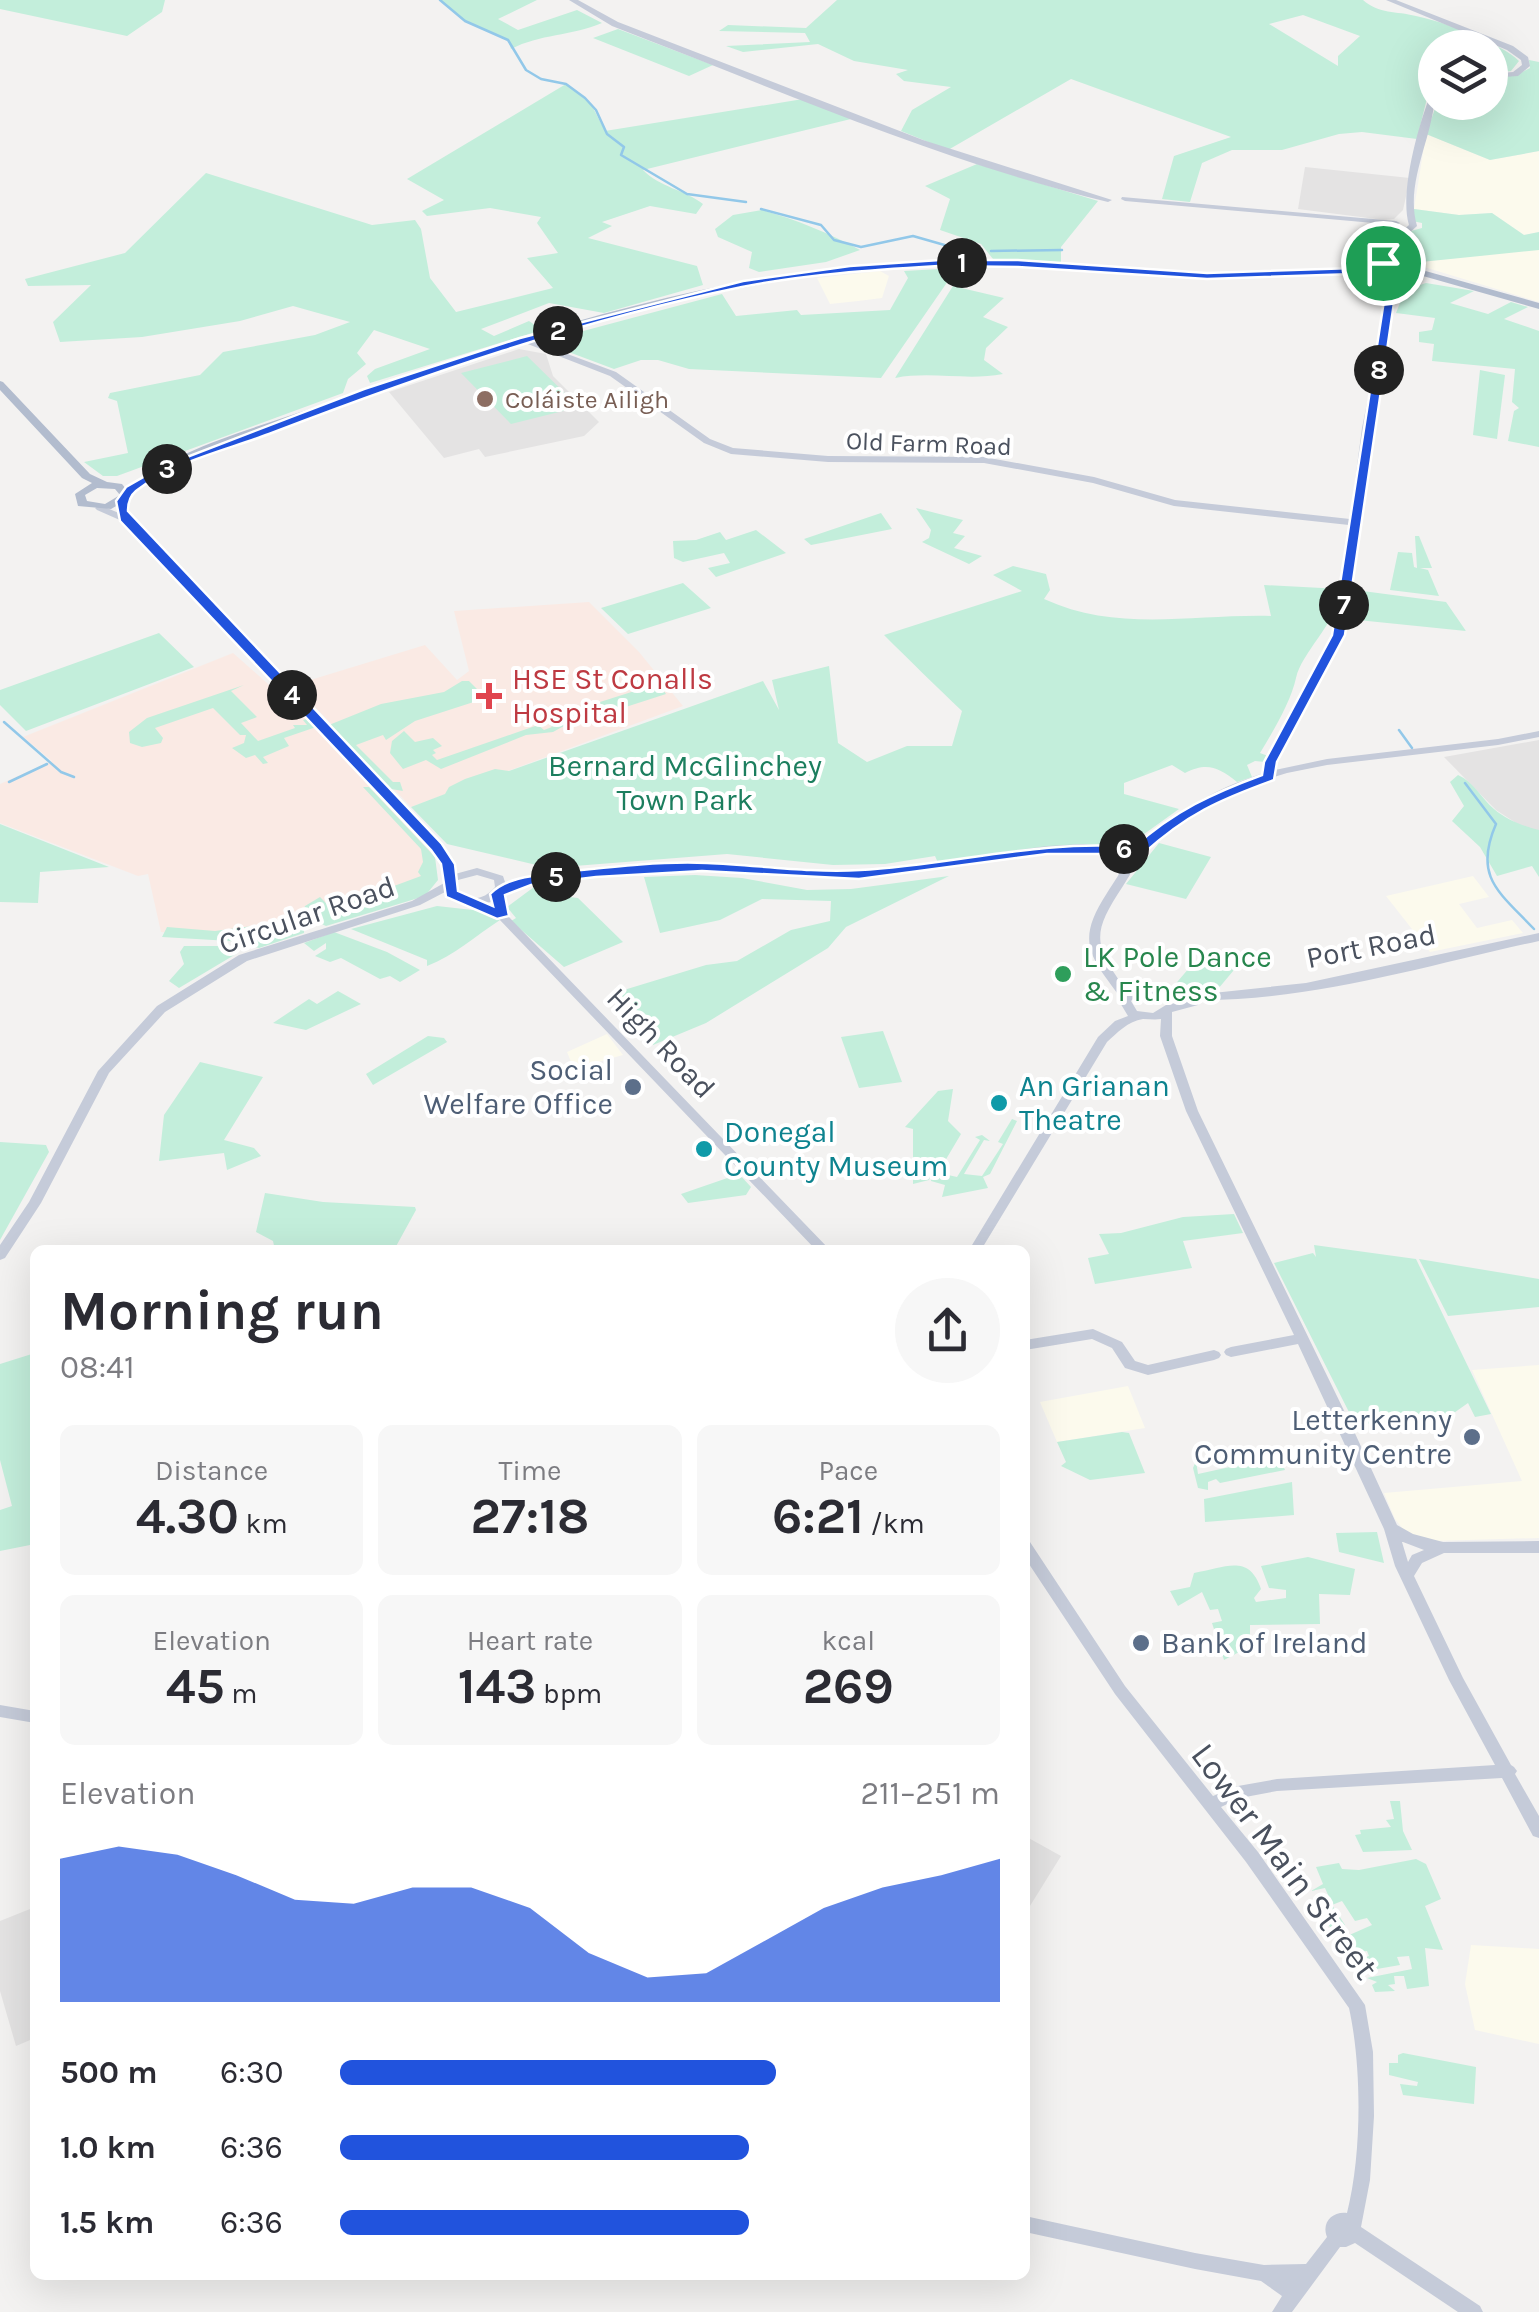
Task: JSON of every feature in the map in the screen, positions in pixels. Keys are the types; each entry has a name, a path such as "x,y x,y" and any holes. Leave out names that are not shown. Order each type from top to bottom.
{"main road":[{"path":"82,492 106,484 145,480 308,414 524,340 701,292 864,268 984,262 1207,276 1344,272 1366,274 1382,284 1406,275"},
{"path":"1366,274 1383,263 1406,275 1433,278 1539,306"},
{"path":"0,384 86,476 121,487 124,498"},
{"path":"86,476 80,502 100,508 124,498 145,480"}],"street":[{"path":"572,0 615,24 746,76 920,142 1080,194 1403,225"},
{"path":"1390,0 1465,30"},
{"path":"1508,47 1524,59 1526,66 1520,72 1508,74"},
{"path":"1269,777 1268,768 1275,753 1339,635 1390,294 1406,275 1396,256 1427,120"},
{"path":"1383,263 1396,256"},
{"path":"1382,284 1390,294"},
{"name":"Old Farm Road","path":"524,340 614,374 707,441 741,454 909,462 984,460 1094,480 1174,503 1357,523"},
{"path":"124,498 125,518"},
{"path":"100,508 125,518 436,847 448,864 451,894 502,916"},
{"path":"1166,1036 1127,1008 1126,997 1094,950 1093,926 1130,853 1209,799 1269,777 1539,734"},
{"path":"1275,753 1294,770"},
{"path":"436,847 458,862 500,880 502,916"},
{"path":"416,903 466,901 536,880 702,867 859,875 1083,847 1130,853"},
{"path":"416,903 463,873 486,872 536,880"},
{"name":"Circular Road","path":"0,1254 34,1203 104,1071 161,1009 251,955 416,903"},
{"name":"High Road","path":"502,916 819,1245"},
{"name":"Port Road","path":"979,1245 1102,1040 1119,1024 1168,1005 1339,979 1539,937"},
{"path":"1110,973 1168,1005 1166,1036 1192,1111 1302,1338 1456,1680 1539,1831"},
{"path":"1126,997 1142,989"},
{"path":"1030,1343 1094,1334 1116,1345 1130,1365 1148,1370 1214,1356"},
{"path":"1231,1352 1302,1338"},
{"path":"1390,1528 1415,1544 1441,1549 1539,1547"},
{"path":"1408,1574 1417,1559 1441,1549"},
{"name":"Lower Main Street","path":"1030,1554 1105,1669 1288,1906 1359,2010 1364,2140 1347,2232"},
{"path":"0,1711 30,1716"},
{"path":"1210,1805 1238,1792 1276,1785 1509,1771"},
{"path":"1030,2225 1133,2250 1264,2273 1309,2272"},
{"path":"1281,2312 1309,2272 1347,2232 1474,2312"},
{"path":"1264,2273 1294,2293"}],"shaded area":[{"path":"1426,134 1490,160 1539,151 1539,232 1524,235 1492,213 1459,215 1414,209"},
{"path":"1305,167 1410,178 1403,210 1394,219 1384,220 1298,209"},
{"path":"1536,249 1539,302 1411,263"},
{"path":"880,271 889,276 882,298 858,301 830,304 817,278"},
{"name":"Coláiste Ailigh","path":"519,349 546,354 553,376 599,422 584,436 485,457 479,449 444,458 389,392"},
{"name":"HSE St Conalls Hospital","path":"589,602 639,652 683,706 411,807 294,685 425,645 457,680 469,671 454,611"},
{"path":"233,653 302,714 435,856 425,893 263,936 161,932 148,874 138,876 0,823 0,784 52,761 23,737"},
{"path":"1539,740 1539,832 1530,832 1496,810 1444,757"},
{"path":"1473,876 1489,897 1459,904 1477,928 1512,920 1523,933 1430,952 1386,896"},
{"path":"607,1034 623,1055 574,1069 567,1052"},
{"path":"1539,1365 1539,1538 1434,1541 1407,1534 1395,1519 1384,1493 1522,1481 1472,1370"},
{"path":"1128,1386 1145,1428 1057,1442 1040,1402"},
{"path":"1030,1839 1061,1856 1030,1906"},
{"path":"30,1909 30,2040 16,2046 0,1991 0,1921"},
{"path":"1471,1945 1539,1949 1539,2044 1475,2030 1465,1984"}],"green space":[{"path":"0,0 165,0 162,12 127,36 0,9"},
{"path":"440,0 537,0 498,19 518,30 577,10 602,23 511,49 508,40 465,21"},
{"path":"837,0 1363,0 1382,10 1459,30 1418,30 1418,120 1422,120 1417,139 1362,132 1339,134 1282,150 1232,150 1202,163 1190,202 1162,199 1174,156 1231,137 1071,79 948,150 901,131 912,110 951,87 904,81 896,74 908,70 854,61 818,44 743,52 726,46 810,42 805,33 719,31 728,25 806,28","holes":["1303,15 1360,36 1338,56 1338,66 1269,24"]},
{"path":"618,29 713,65 689,76 593,38"},
{"path":"1508,53 1519,61 1508,71"},
{"path":"1529,60 1539,62 1539,151 1490,160 1426,134 1431,120 1508,120 1508,76 1530,68"},
{"path":"566,84 591,104 605,131 803,99 855,118 643,170 703,204 696,214 650,206 602,222 612,226 588,238 697,266 703,285 604,313 549,303 481,329 494,336 529,321 542,330 370,383 367,376 375,369 430,349 374,330 357,353 366,364 348,379 343,393 117,476 103,476 84,462 128,453 117,401 108,398 110,393 200,375 223,352 315,335 350,322 293,306 240,321 142,337 60,342 53,322 91,285 28,286 25,279 125,253 206,173 372,225 415,220 421,229 430,278 456,312 553,288 527,258 558,253 537,223 541,217 490,208 427,216 422,211 444,200 407,179"},
{"path":"977,164 1098,201 1061,247 1061,263 993,259 981,244 940,230 950,199 925,186"},
{"path":"1414,209 1459,215 1492,213 1524,235 1539,232 1539,250 1411,263 1407,260 1411,231 1422,228 1422,223 1412,221"},
{"path":"762,210 812,227 860,250 826,262 759,272 749,268 752,252 718,237 715,229 733,215"},
{"path":"957,268 881,378 689,369 658,360 641,360 614,369 542,342 722,294 736,316 797,310 801,315 890,310 908,278 904,271"},
{"path":"1426,283 1474,291 1450,303 1488,314 1511,302 1528,307 1504,319 1539,331 1539,447 1508,441 1514,411 1519,408 1512,402 1515,369 1432,361 1434,344 1419,342 1419,332 1432,330 1435,318 1396,313 1405,290"},
{"path":"953,286 1004,298 983,317 1008,327 986,348 984,360 1003,374 895,378"},
{"path":"527,356 579,407 511,424 461,373"},
{"path":"1480,370 1505,375 1497,439 1473,435"},
{"path":"916,508 963,520 953,533 965,536 954,548 982,556 969,564 922,542 929,538 931,530"},
{"path":"881,513 892,529 811,545 804,539"},
{"path":"756,530 786,553 716,577 708,568 730,563 724,553 683,562 674,558 673,541 696,540 720,532 726,540"},
{"path":"1415,536 1419,536 1432,568 1420,568 1428,570 1439,596 1390,590 1398,552 1412,553 1417,568"},
{"name":"Bernard McGlinchey Town Park","path":"1013,566 1046,574 1050,590 1044,599 1100,616 1128,619 1271,616 1264,585 1341,589 1337,592 1337,606 1299,668 1286,705 1260,753 1268,756 1265,762 1247,765 1252,777 1237,782 1212,768 1185,773 1172,765 1124,783 1124,794 1179,809 1140,837 1135,849 1083,847 939,865 935,856 885,864 833,865 727,854 549,868 447,844 411,807 445,794 449,787 465,779 495,769 509,771 763,681 779,710 772,680 829,666 838,743 867,762 907,746 952,746 962,711 884,635 1022,591 993,575"},
{"path":"683,583 711,608 628,634 601,608"},
{"path":"1355,590 1446,602 1466,631 1348,619"},
{"path":"159,633 194,667 26,731 0,705 0,690"},
{"path":"652,675 666,694 601,715 584,715 553,732 526,735 441,769 426,760 403,769 390,753 392,741 404,731 415,742 433,738 442,746 433,750 437,760 538,725 544,730 552,727 548,722 580,713 578,709 644,688 636,680"},
{"path":"469,681 486,698 415,721 386,740 383,735 356,745 393,782 400,782 403,791 391,789 329,725 381,704 444,692"},
{"path":"244,685 231,691 257,717 241,723 258,741 295,728 293,725 307,725 303,720 313,717 322,725 284,738 289,746 263,757 268,763 263,764 255,755 246,758 232,748 244,743 246,735 240,735 213,708 155,728 163,738 161,743 142,747 130,743 129,732 147,718"},
{"path":"1458,775 1499,813 1539,830 1539,877 1532,866 1497,876 1480,847 1452,821 1464,806 1450,782"},
{"path":"363,787 369,787 435,857 438,880 425,896 326,926 302,915 305,906 320,897 332,909 421,876 421,849"},
{"path":"0,824 109,867 40,872 38,903 0,902"},
{"path":"1159,843 1211,857 1186,899 1126,884"},
{"path":"949,876 846,927 828,948 706,1023 653,1045 643,1024 614,993 706,965 737,961 791,930 830,921 831,901 762,899 720,920 660,933 644,877 742,878 807,890 851,889"},
{"path":"580,880 558,886 561,896 578,898 623,942 564,967 511,921 516,918 507,907 534,887"},
{"path":"437,906 482,911 500,920 427,966 427,960 351,929"},
{"path":"289,921 304,929 304,933 259,948 230,941 162,937 167,927 215,931"},
{"path":"334,932 387,952 420,970 400,982 390,976 380,979 341,958 330,962 315,956 326,949 326,943 314,951 304,943"},
{"path":"184,946 227,946 236,954 179,988 169,981 184,964 180,952"},
{"path":"1265,953 1244,958 1218,989 1189,993 1172,988 1196,960 1226,968 1229,963 1236,965 1242,957"},
{"path":"338,991 361,1004 306,1030 273,1023 309,999 317,1004"},
{"path":"883,1031 902,1082 859,1088 841,1037"},
{"path":"428,1036 447,1042 373,1085 366,1074"},
{"path":"200,1062 263,1077 224,1140 254,1148 261,1156 227,1170 224,1153 159,1161 164,1115"},
{"path":"953,1089 948,1121 961,1134 945,1161 948,1175 957,1177 980,1140 975,1137 982,1135 990,1141 984,1140 964,1174 982,1176 1003,1144 998,1142 1012,1119 1017,1121 990,1174 983,1177 988,1188 942,1197 945,1185 931,1181 932,1171 929,1180 913,1184 913,1129 905,1127 938,1091"},
{"path":"0,1142 46,1145 49,1152 0,1240"},
{"path":"739,1174 751,1187 746,1195 688,1203 681,1194"},
{"path":"265,1193 416,1210 397,1245 274,1245 256,1232"},
{"path":"1234,1214 1243,1233 1183,1241 1192,1268 1095,1284 1088,1258 1109,1254 1099,1234 1121,1233 1183,1217"},
{"path":"1314,1245 1416,1259 1491,1414 1475,1417 1468,1403 1431,1422 1355,1424 1274,1263 1313,1253 1316,1257"},
{"path":"1419,1259 1539,1279 1539,1307 1448,1316"},
{"path":"30,1355 30,1545 0,1551 0,1510 12,1506 0,1460 0,1364"},
{"path":"1129,1433 1145,1473 1090,1480 1061,1466 1066,1462 1057,1442"},
{"path":"1284,1455 1289,1458 1282,1463 1285,1470 1220,1483 1216,1479 1208,1482 1208,1490 1198,1488 1193,1468 1196,1461 1198,1474"},
{"path":"1292,1482 1294,1515 1205,1522 1204,1499"},
{"path":"1377,1532 1384,1563 1339,1552 1336,1533"},
{"path":"1308,1557 1355,1569 1350,1595 1319,1594 1320,1624 1250,1625 1250,1644 1240,1644 1241,1651 1224,1660 1212,1623 1222,1621 1218,1609 1210,1610 1202,1592 1178,1606 1170,1591 1190,1587 1194,1573 1235,1566 1250,1571 1256,1578 1261,1589 1254,1598 1256,1602 1286,1598 1286,1590 1269,1588 1261,1566"},
{"path":"1390,1801 1400,1801 1403,1831 1412,1850 1363,1852 1355,1835 1361,1834 1360,1830 1391,1827 1386,1820 1394,1819"},
{"path":"1416,1859 1426,1864 1441,1899 1425,1906 1443,1950 1425,1948 1429,1986 1407,1989 1404,1976 1394,1976 1395,1984 1388,1985 1395,1991 1375,1992 1372,1985 1377,1982 1367,1978 1412,1969 1409,1956 1397,1957 1400,1965 1377,1969 1356,1960 1369,1956 1367,1951 1348,1954 1350,1947 1344,1948 1338,1940 1372,1925 1367,1918 1355,1921 1342,1901 1332,1905 1345,1925 1332,1930 1318,1909 1332,1904 1325,1888 1311,1891 1323,1884 1316,1867 1339,1863 1342,1869 1359,1870"},
{"path":"1398,2055 1476,2067 1474,2104 1403,2095 1400,2084 1417,2086 1418,2082 1389,2075 1389,2063 1398,2063"}],"waterway":[{"path":"440,0 465,21 508,40 526,70 541,79 566,84 585,98 596,110 607,134 624,147 621,155 687,194 746,202"},
{"path":"761,209 821,225 834,240 861,247 913,236 962,250"},
{"path":"991,251 1062,250"},
{"path":"4,722 61,772 74,777"},
{"path":"1399,730 1412,748"},
{"path":"9,782 47,764"},
{"path":"1465,783 1496,824 1487,858 1493,882 1534,929"}],"place":[{"name":"Coláiste Ailigh","path":"485,399"},
{"name":"HSE St Conalls Hospital","path":"489,696"},
{"name":"LK Pole Dance & Fitness","path":"1063,974"},
{"name":"Social Welfare Office","path":"633,1087"},
{"name":"An Grianan Theatre","path":"999,1103"},
{"name":"Donegal County Museum","path":"704,1149"},
{"name":"Letterkenny Community Centre","path":"1472,1437"},
{"name":"Bank of Ireland","path":"1141,1643"}],"route":[{"path":"984,262 1207,276 1355,271 1383,263 1407,269 1412,277 1390,294 1339,635 1270,762 1269,777 1209,799 1178,817 1138,851 1083,847 1047,850 859,875 702,867 596,873 518,883 500,891 498,905 502,916 451,894 448,864 436,847 122,511 122,501 137,484 225,444 524,340 743,284 850,269 940,263 984,262"}]}
